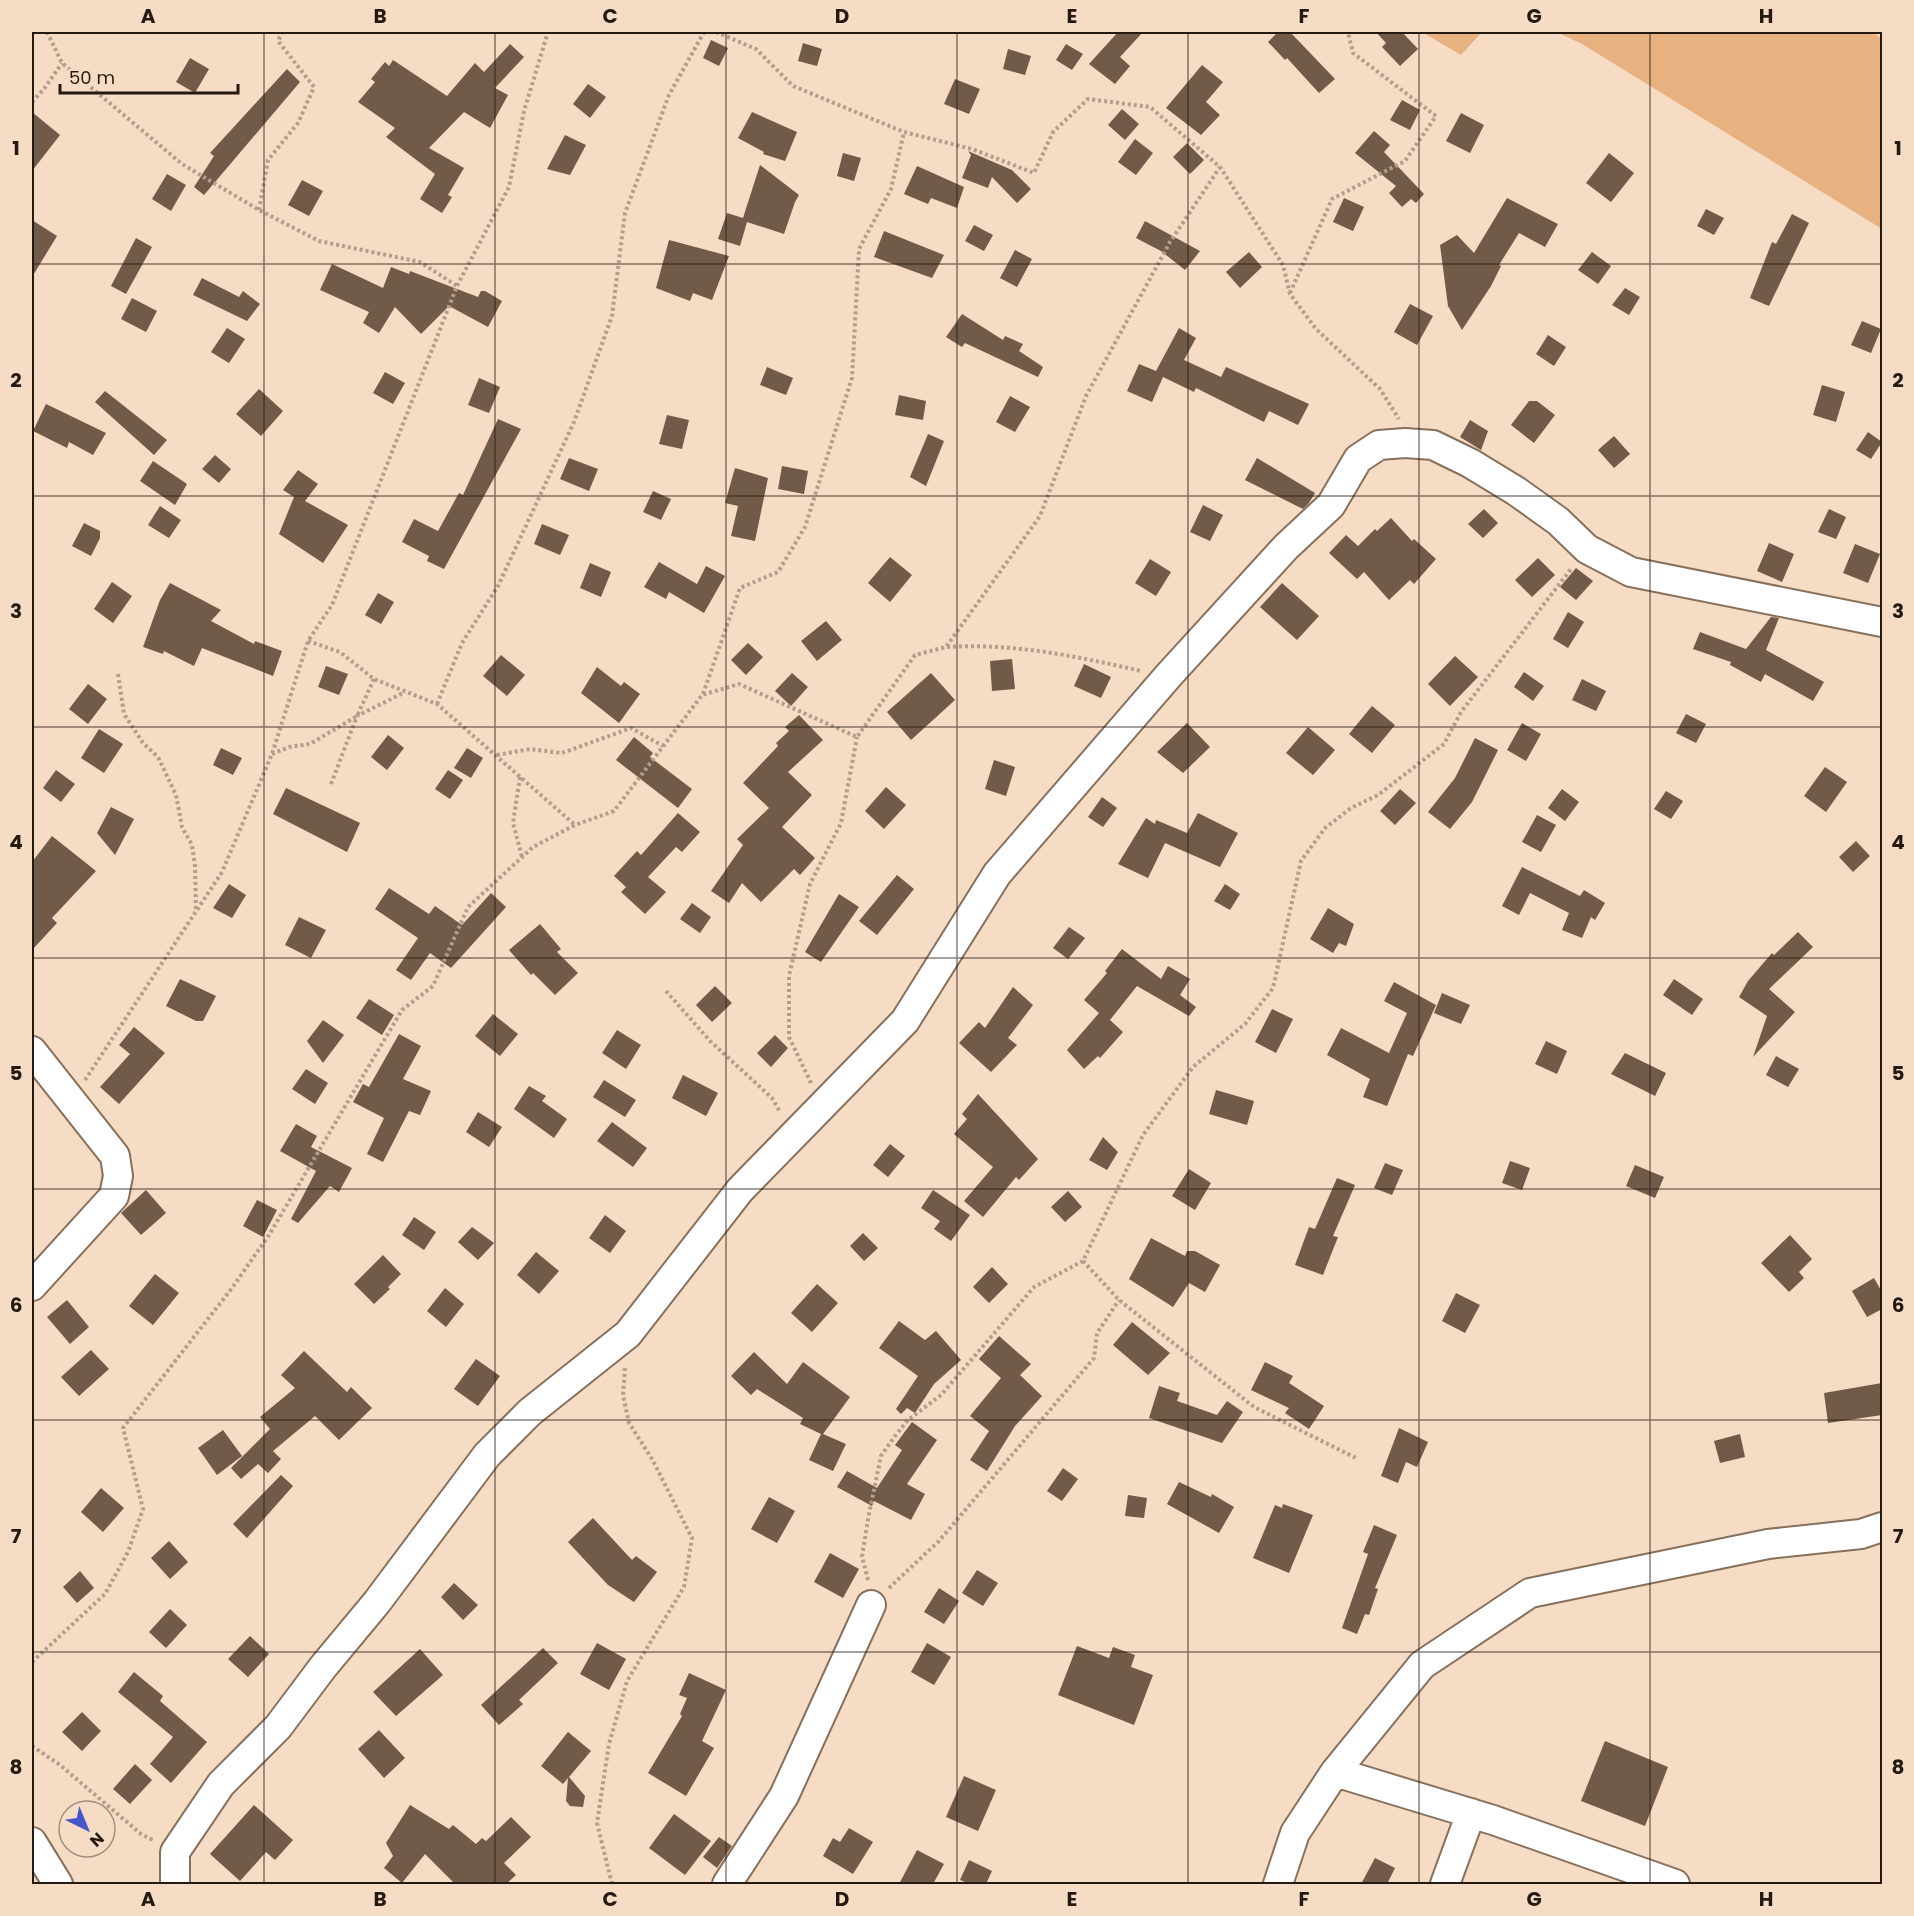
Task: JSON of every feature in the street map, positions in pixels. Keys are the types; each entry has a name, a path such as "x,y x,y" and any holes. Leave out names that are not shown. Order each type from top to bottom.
{"street":[{"path":"175,1884 175,1852 221,1784 278,1727 323,1667 377,1602 487,1455 530,1412 628,1334 740,1190 905,1020 997,874 1169,675 1286,547 1331,505 1358,459 1379,445 1405,443 1433,445 1516,490 1558,521 1587,549 1631,572 1882,622"},
{"path":"32,1051 115,1156 118,1176 114,1196 32,1286"},
{"path":"1278,1884 1295,1833 1335,1772 1422,1665 1530,1593 1768,1544 1861,1534 1882,1527"},
{"path":"727,1884 784,1796 871,1605"},
{"path":"1335,1772 1471,1813 1675,1884"},
{"path":"1445,1884 1471,1813"},
{"path":"32,1842 58,1884"}],"path":[{"path":"47,32 63,63 182,164 259,210 319,241 420,262 457,286"},
{"path":"259,210 268,160 298,123 314,87 278,41 282,32"},
{"path":"71,1102 222,872 272,754 308,641 332,605 457,286 509,187 524,111 548,32"},
{"path":"437,704 462,643 498,586 574,422 612,316 626,213 669,95 704,32"},
{"path":"716,32 756,49 793,86 904,132 972,149 1034,173 1053,132 1088,99 1150,107 1220,167 1283,265 1290,294 1316,329 1380,389 1405,430 1405,443"},
{"path":"1290,294 1332,199 1405,161 1436,116 1353,53 1348,32"},
{"path":"32,102 63,63"},
{"path":"32,1662 105,1594 128,1552 143,1509 123,1428 232,1288 269,1235 402,1010 433,986 468,907 533,847 575,825 614,811 702,695 740,588 778,572 805,526 852,378 859,249 891,189 904,132"},
{"path":"946,647 1040,516 1086,396 1170,243 1220,167"},
{"path":"871,1605 862,1556 881,1456 908,1420 941,1395 1034,1287 1083,1261 1143,1136 1193,1067 1245,1024 1273,988 1302,861 1325,828 1351,808 1378,795 1444,744 1461,712 1587,549"},
{"path":"308,641 340,652 374,680 437,704 575,825"},
{"path":"822,1106 789,1037 789,976 810,884 841,823 857,738 915,655 946,647 980,645 1066,654 1169,675"},
{"path":"118,674 124,714 143,743 158,757 176,795 182,827 192,845 196,911"},
{"path":"331,784 357,716 374,680"},
{"path":"702,695 739,684 857,738"},
{"path":"272,754 289,747 310,744 357,716 406,692"},
{"path":"496,755 530,749 562,753 631,728 663,746"},
{"path":"520,777 513,823 522,857"},
{"path":"666,992 710,1041 772,1098 794,1136"},
{"path":"1083,1261 1119,1300 1254,1407 1356,1458"},
{"path":"871,1605 939,1541 1094,1358 1097,1333 1119,1300"},
{"path":"612,1884 597,1823 609,1744 627,1681 684,1587 692,1538 652,1459 629,1423 623,1395 628,1334"},
{"path":"32,1746 60,1765 141,1834 175,1852"}],"shaded area":[{"path":"1422,32 1482,32 1461,55"},
{"path":"1557,32 1873,32 1882,39 1882,229 1582,44"}],"building":[{"path":"1118,32 1143,32 1120,57 1130,66 1115,84 1089,64"},
{"path":"1278,32 1290,32 1335,79 1319,93 1287,58 1285,60 1268,42"},
{"path":"1376,32 1402,32 1418,49 1400,66 1382,47 1386,43"},
{"path":"711,40 728,48 719,66 703,58"},
{"path":"803,43 822,49 817,66 798,61"},
{"path":"510,44 524,57 495,88 508,95 490,128 464,112 429,148 464,168 448,195 452,197 442,213 420,199 435,174 386,137 395,128 358,102 375,82 371,79 385,62 389,66 393,60 447,96 475,63 484,72"},
{"path":"1066,44 1083,54 1072,70 1056,60"},
{"path":"1008,49 1031,56 1025,75 1003,69"},
{"path":"190,58 209,69 195,93 176,82"},
{"path":"1202,65 1223,82 1206,102 1220,115 1201,135 1166,108"},
{"path":"287,69 300,82 204,195 194,187 214,156 210,153"},
{"path":"955,79 980,89 969,114 944,104"},
{"path":"588,84 606,97 590,118 573,104"},
{"path":"1402,100 1420,110 1410,130 1390,120"},
{"path":"1122,109 1139,124 1125,140 1108,125"},
{"path":"32,112 60,135 32,171"},
{"path":"752,112 797,132 785,161 763,154 764,152 738,138"},
{"path":"1461,113 1484,125 1470,153 1446,141"},
{"path":"1374,131 1390,145 1384,152 1424,194 1416,203 1411,199 1402,207 1389,193 1396,186 1355,153"},
{"path":"565,135 586,145 570,175 547,169"},
{"path":"1135,139 1153,153 1136,175 1118,162"},
{"path":"1187,143 1204,160 1190,174 1173,157"},
{"path":"968,151 1012,170 1031,189 1017,203 992,177 988,188 962,178 971,155"},
{"path":"843,153 861,158 854,181 837,176"},
{"path":"1609,153 1634,173 1611,202 1586,183"},
{"path":"760,165 799,195 784,234 747,222 740,246 718,239 727,213 743,218"},
{"path":"917,166 964,187 957,208 931,198 928,204 904,194"},
{"path":"167,174 186,185 171,211 152,199"},
{"path":"302,180 323,191 309,216 288,205"},
{"path":"1344,198 1364,207 1353,231 1333,222"},
{"path":"1507,198 1558,224 1545,247 1519,233 1499,265 1501,266 1491,286 1462,330 1448,306 1440,245 1457,235 1474,253"},
{"path":"1706,209 1724,218 1714,235 1697,226"},
{"path":"1792,214 1809,223 1769,306 1750,298 1772,242 1776,244"},
{"path":"32,220 57,236 32,277"},
{"path":"1145,221 1200,251 1185,270 1161,251 1136,238"},
{"path":"974,225 993,235 984,251 965,241"},
{"path":"884,231 944,255 932,278 874,257"},
{"path":"136,238 152,247 126,294 111,286"},
{"path":"669,240 729,256 712,300 693,293 690,301 656,288"},
{"path":"1015,250 1032,259 1017,287 1000,278"},
{"path":"1249,252 1262,267 1240,288 1226,272"},
{"path":"1592,252 1611,266 1598,284 1578,270"},
{"path":"332,264 383,288 391,267 409,274 410,271 478,297 481,291 485,291 502,301 488,327 449,306 421,334 395,307 379,333 363,323 369,312 320,290"},
{"path":"202,278 239,297 243,291 260,304 247,321 193,295"},
{"path":"1625,288 1640,297 1629,315 1612,305"},
{"path":"132,298 157,311 146,332 121,319"},
{"path":"1410,304 1433,316 1417,345 1394,332"},
{"path":"962,314 1003,340 1005,336 1023,344 1019,351 1043,367 1038,377 965,343 962,347 946,337"},
{"path":"1862,321 1881,329 1871,353 1851,345"},
{"path":"227,328 245,339 229,363 211,352"},
{"path":"1179,328 1196,338 1184,360 1221,377 1226,367 1309,404 1298,425 1269,411 1264,422 1196,388 1194,392 1163,377 1152,402 1127,391 1139,364 1156,371"},
{"path":"1548,335 1566,347 1554,366 1536,354"},
{"path":"767,367 793,378 786,395 760,385"},
{"path":"385,372 405,383 393,404 373,393"},
{"path":"479,378 500,387 489,413 468,405"},
{"path":"1822,385 1845,392 1836,422 1813,415"},
{"path":"259,389 283,411 261,436 236,414"},
{"path":"105,391 167,440 154,455 95,402"},
{"path":"899,395 926,401 923,420 895,415"},
{"path":"1010,396 1030,407 1015,432 996,422"},
{"path":"1529,401 1537,401 1555,415 1534,443 1511,425"},
{"path":"46,404 106,433 93,455 69,442 67,448 33,431"},
{"path":"667,415 689,420 682,449 659,444"},
{"path":"498,419 521,429 444,569 427,561 429,556 402,542 414,519 438,531 459,493 463,495"},
{"path":"1470,420 1488,431 1481,450 1460,437"},
{"path":"1868,432 1882,442 1871,459 1856,450"},
{"path":"928,434 944,441 926,486 910,477"},
{"path":"1614,436 1630,454 1614,468 1598,450"},
{"path":"215,455 231,469 219,483 202,469"},
{"path":"569,458 598,469 589,491 560,479"},
{"path":"1257,458 1315,493 1309,503 1303,509 1245,480"},
{"path":"153,461 187,484 175,505 140,481"},
{"path":"782,466 808,471 804,494 778,489"},
{"path":"735,468 768,478 755,541 731,536 738,506 725,503"},
{"path":"298,470 318,484 305,501 348,525 323,563 279,534 294,497 283,490"},
{"path":"653,491 671,499 661,520 643,512"},
{"path":"1203,505 1223,515 1210,541 1190,532"},
{"path":"160,506 181,520 169,538 148,525"},
{"path":"1484,509 1498,523 1483,538 1468,524"},
{"path":"1829,509 1846,517 1836,539 1818,532"},
{"path":"1391,518 1412,541 1414,539 1436,559 1414,584 1410,580 1389,600 1364,572 1357,579 1329,553 1346,535 1358,546 1375,529 1377,531"},
{"path":"84,523 100,531 100,538 91,556 72,546"},
{"path":"542,524 569,535 560,555 534,544"},
{"path":"1769,543 1794,554 1782,582 1757,571"},
{"path":"1855,544 1880,554 1868,583 1843,573"},
{"path":"890,557 912,575 890,602 868,583"},
{"path":"1538,558 1555,575 1532,597 1515,580"},
{"path":"1150,559 1171,572 1156,596 1135,583"},
{"path":"659,562 697,584 706,566 725,576 704,613 669,592 666,599 644,587"},
{"path":"590,563 611,572 601,597 580,588"},
{"path":"1576,568 1593,581 1576,600 1560,587"},
{"path":"112,582 132,596 113,623 94,609"},
{"path":"170,583 221,610 211,621 254,644 255,641 282,651 273,676 202,648 194,666 164,651 163,654 143,647 160,600"},
{"path":"1282,583 1319,616 1297,640 1260,607"},
{"path":"378,593 394,602 381,624 365,615"},
{"path":"1568,612 1584,622 1568,648 1553,639"},
{"path":"1771,617 1779,618 1766,650 1824,682 1813,701 1765,674 1761,682 1730,665 1731,662 1693,649 1700,632 1746,649"},
{"path":"826,621 842,640 817,661 801,641"},
{"path":"748,643 763,657 746,675 731,660"},
{"path":"501,655 525,675 507,696 483,676"},
{"path":"1455,656 1478,677 1450,706 1428,684"},
{"path":"1012,659 1015,689 992,691 990,661"},
{"path":"1084,664 1111,677 1101,698 1074,686"},
{"path":"326,666 348,674 339,695 318,687"},
{"path":"597,667 621,686 624,682 640,694 619,723 581,693"},
{"path":"1524,672 1544,686 1533,701 1514,687"},
{"path":"792,673 808,687 791,706 775,691"},
{"path":"931,673 955,700 911,740 887,712"},
{"path":"1582,679 1606,691 1596,711 1572,700"},
{"path":"88,684 107,699 88,724 69,709"},
{"path":"1372,706 1395,725 1372,753 1349,734"},
{"path":"1686,714 1706,724 1696,743 1676,733"},
{"path":"799,715 823,740 788,772 812,795 782,827 815,858 800,875 794,869 761,902 742,883 729,903 711,891 743,845 737,839 769,808 743,783 778,746 776,743 789,731 785,727"},
{"path":"1187,723 1210,747 1183,773 1157,752"},
{"path":"1522,723 1541,734 1526,761 1507,750"},
{"path":"1308,727 1335,750 1313,775 1286,753"},
{"path":"99,729 123,744 104,773 81,758"},
{"path":"388,735 404,748 387,770 371,757"},
{"path":"634,737 653,753 650,757 692,789 678,808 616,760"},
{"path":"1475,738 1498,750 1472,802 1450,829 1428,812 1455,778"},
{"path":"221,748 242,758 233,775 213,765"},
{"path":"467,748 483,758 471,778 454,768"},
{"path":"994,760 1015,767 1006,796 985,789"},
{"path":"1825,767 1847,782 1826,812 1804,796"},
{"path":"56,770 75,784 61,802 43,788"},
{"path":"448,770 463,780 450,799 435,789"},
{"path":"886,787 906,805 884,829 865,811"},
{"path":"286,788 360,823 347,852 273,814"},
{"path":"1400,789 1416,803 1395,825 1380,811"},
{"path":"1562,789 1579,802 1565,821 1548,808"},
{"path":"1666,791 1683,801 1671,819 1654,809"},
{"path":"1102,797 1117,808 1103,827 1088,817"},
{"path":"111,807 134,819 115,855 97,833"},
{"path":"678,813 700,832 682,852 676,847 648,877 666,892 645,914 621,892 626,887 614,876 637,851 641,855"},
{"path":"1198,813 1238,833 1220,867 1165,843 1148,878 1118,864 1146,818 1155,824 1156,820 1187,833"},
{"path":"1537,815 1556,825 1541,852 1522,842"},
{"path":"52,836 96,871 52,918 57,923 32,950 32,862"},
{"path":"1856,841 1870,856 1853,872 1839,857"},
{"path":"1522,867 1580,896 1584,890 1605,903 1595,920 1591,917 1582,938 1562,930 1569,913 1530,893 1519,915 1502,906"},
{"path":"897,875 914,889 877,935 859,921"},
{"path":"229,884 246,895 232,918 213,908"},
{"path":"1225,884 1240,894 1230,910 1214,901"},
{"path":"389,888 429,914 435,906 462,925 491,893 506,907 451,968 430,953 411,980 396,970 418,938 375,909"},
{"path":"839,894 859,907 821,962 805,952"},
{"path":"692,903 711,917 700,933 680,919"},
{"path":"1328,908 1354,924 1346,946 1339,943 1333,953 1310,939"},
{"path":"299,917 326,930 311,958 285,945"},
{"path":"540,924 561,949 557,952 578,973 555,995 533,973 531,975 509,950"},
{"path":"1069,927 1085,938 1068,959 1053,948"},
{"path":"1798,932 1813,947 1769,989 1795,1012 1753,1057 1767,1016 1739,997 1748,981 1772,953 1774,955"},
{"path":"1122,949 1161,979 1168,966 1190,979 1180,995 1196,1007 1189,1016 1137,986 1110,1020 1123,1032 1100,1058 1098,1056 1084,1069 1067,1050 1099,1013 1084,1000 1107,973 1105,971"},
{"path":"180,979 216,996 203,1021 196,1021 166,1006"},
{"path":"1674,979 1703,999 1692,1015 1663,995"},
{"path":"1394,982 1436,1005 1413,1056 1408,1054 1387,1106 1363,1097 1370,1079 1327,1055 1341,1028 1389,1053 1407,1013 1384,1001"},
{"path":"715,986 732,1003 712,1022 696,1005"},
{"path":"1013,987 1033,1005 1008,1038 1017,1045 991,1072 959,1043 979,1022 985,1028"},
{"path":"1442,993 1470,1005 1461,1024 1434,1013"},
{"path":"369,999 394,1015 382,1035 356,1018"},
{"path":"1272,1009 1293,1019 1276,1053 1255,1042"},
{"path":"493,1014 518,1034 500,1056 475,1036"},
{"path":"323,1020 344,1035 323,1063 307,1041"},
{"path":"134,1027 165,1053 119,1104 100,1087 130,1054 119,1045"},
{"path":"617,1030 641,1045 626,1069 602,1053"},
{"path":"399,1034 421,1046 403,1079 431,1091 420,1115 409,1111 383,1162 367,1154 384,1118 353,1102 363,1084 369,1087"},
{"path":"775,1035 788,1048 771,1067 757,1053"},
{"path":"1546,1041 1567,1051 1557,1074 1535,1064"},
{"path":"1625,1053 1666,1073 1655,1096 1611,1074"},
{"path":"1776,1056 1799,1069 1788,1087 1766,1075"},
{"path":"306,1069 328,1083 315,1104 292,1089"},
{"path":"683,1075 718,1093 706,1116 672,1098"},
{"path":"604,1080 636,1100 625,1117 593,1097"},
{"path":"529,1086 546,1096 542,1101 567,1119 554,1138 514,1109"},
{"path":"1216,1090 1254,1101 1247,1125 1209,1114"},
{"path":"978,1094 1038,1159 1019,1180 1016,1177 983,1217 964,1201 993,1167 954,1134 967,1119 962,1114"},
{"path":"478,1112 502,1127 489,1147 466,1132"},
{"path":"612,1122 647,1148 633,1167 597,1141"},
{"path":"296,1124 317,1136 311,1147 352,1168 339,1192 330,1186 298,1223 291,1219 316,1171 280,1151"},
{"path":"1103,1137 1118,1152 1107,1170 1089,1160"},
{"path":"890,1144 905,1156 888,1177 873,1165"},
{"path":"1510,1161 1530,1168 1522,1190 1502,1183"},
{"path":"1385,1163 1403,1170 1392,1195 1374,1188"},
{"path":"1635,1165 1664,1177 1655,1198 1626,1186"},
{"path":"1189,1169 1211,1183 1195,1210 1172,1196"},
{"path":"1337,1178 1355,1185 1333,1236 1338,1237 1323,1275 1295,1265 1309,1227 1315,1229"},
{"path":"146,1190 166,1213 141,1235 121,1213"},
{"path":"933,1190 970,1215 951,1241 934,1229 940,1221 921,1208"},
{"path":"1068,1191 1082,1207 1065,1222 1051,1207"},
{"path":"257,1200 277,1210 263,1237 243,1226"},
{"path":"605,1215 626,1231 610,1253 589,1238"},
{"path":"414,1217 436,1232 424,1250 402,1235"},
{"path":"472,1227 494,1243 478,1260 458,1242"},
{"path":"863,1233 878,1248 864,1261 850,1246"},
{"path":"1790,1235 1812,1259 1799,1272 1804,1278 1789,1292 1761,1263"},
{"path":"1151,1238 1185,1256 1187,1251 1195,1251 1220,1265 1205,1292 1189,1283 1173,1307 1129,1279"},
{"path":"536,1252 559,1271 539,1294 517,1275"},
{"path":"383,1255 401,1274 388,1287 390,1289 374,1304 354,1284"},
{"path":"992,1267 1008,1284 989,1303 973,1287"},
{"path":"155,1274 179,1293 153,1325 129,1306"},
{"path":"1874,1278 1882,1292 1882,1309 1867,1317 1852,1291"},
{"path":"817,1284 838,1303 812,1332 791,1313"},
{"path":"445,1288 464,1304 446,1327 427,1311"},
{"path":"1456,1293 1480,1305 1465,1333 1442,1321"},
{"path":"67,1300 89,1327 70,1344 47,1317"},
{"path":"899,1321 925,1340 936,1331 961,1360 934,1384 915,1413 907,1408 901,1414 896,1409 918,1376 879,1348"},
{"path":"1132,1322 1170,1353 1148,1375 1113,1345"},
{"path":"999,1336 1031,1364 1020,1375 1042,1396 1015,1426 987,1471 970,1460 989,1431 970,1416 1001,1378 979,1359"},
{"path":"91,1350 109,1369 79,1396 61,1377"},
{"path":"304,1351 347,1392 351,1387 372,1408 339,1440 315,1416 273,1451 281,1459 268,1473 258,1464 241,1479 231,1468 270,1429 260,1417 295,1388 281,1375"},
{"path":"754,1352 787,1384 803,1362 850,1397 823,1434 846,1444 833,1471 809,1460 821,1434 800,1424 803,1418 757,1389 751,1395 731,1376"},
{"path":"476,1359 500,1376 478,1406 454,1389"},
{"path":"1265,1362 1293,1376 1289,1383 1324,1406 1309,1429 1285,1413 1289,1408 1251,1390"},
{"path":"1882,1383 1882,1415 1828,1423 1824,1393"},
{"path":"1159,1386 1180,1393 1177,1401 1217,1415 1227,1401 1243,1412 1222,1443 1149,1418"},
{"path":"912,1422 937,1440 907,1484 925,1494 911,1520 874,1501 872,1506 837,1487 847,1471 877,1488 902,1450 895,1445"},
{"path":"1399,1428 1428,1442 1417,1467 1406,1462 1398,1483 1381,1476"},
{"path":"223,1430 242,1456 217,1475 198,1448"},
{"path":"1740,1434 1745,1457 1720,1463 1714,1441"},
{"path":"1063,1468 1078,1479 1062,1501 1047,1491"},
{"path":"281,1475 293,1486 247,1538 233,1524"},
{"path":"1179,1482 1211,1497 1212,1494 1234,1507 1219,1533 1167,1504"},
{"path":"101,1488 124,1508 103,1532 81,1512"},
{"path":"1128,1495 1147,1498 1144,1518 1125,1516"},
{"path":"769,1497 795,1511 777,1543 751,1529"},
{"path":"1283,1504 1313,1515 1289,1573 1253,1558 1275,1505 1282,1508"},
{"path":"593,1518 632,1560 636,1556 657,1572 634,1602 608,1585 568,1542"},
{"path":"1374,1525 1397,1535 1375,1588 1378,1589 1369,1615 1365,1614 1357,1634 1342,1628 1368,1554 1363,1552"},
{"path":"169,1541 188,1562 170,1579 151,1558"},
{"path":"830,1553 859,1569 843,1598 814,1582"},
{"path":"977,1570 998,1583 983,1606 962,1593"},
{"path":"80,1571 94,1588 77,1603 63,1587"},
{"path":"454,1583 478,1605 463,1620 441,1597"},
{"path":"939,1588 959,1601 944,1624 924,1612"},
{"path":"170,1609 187,1625 166,1648 149,1632"},
{"path":"250,1636 269,1654 248,1677 228,1659"},
{"path":"597,1643 626,1659 609,1690 580,1674"},
{"path":"927,1643 951,1657 934,1685 911,1672"},
{"path":"1077,1646 1109,1658 1113,1647 1135,1655 1131,1667 1153,1675 1134,1725 1058,1695"},
{"path":"543,1648 558,1663 519,1700 523,1704 499,1725 481,1705"},
{"path":"420,1649 443,1675 396,1716 373,1692"},
{"path":"134,1672 163,1696 160,1701 207,1742 171,1783 150,1764 173,1737 118,1692"},
{"path":"689,1673 726,1690 702,1741 714,1748 686,1796 648,1773 682,1716 680,1714 687,1698 679,1695"},
{"path":"82,1712 101,1731 82,1751 62,1732"},
{"path":"379,1730 405,1758 384,1778 358,1749"},
{"path":"568,1732 591,1751 569,1777 585,1796 583,1807 570,1806 566,1801 568,1778 563,1784 541,1766"},
{"path":"1605,1741 1668,1767 1645,1826 1581,1801"},
{"path":"135,1764 152,1780 130,1804 113,1789"},
{"path":"964,1776 996,1790 978,1831 946,1817"},
{"path":"254,1805 293,1840 275,1860 266,1852 240,1881 210,1854"},
{"path":"410,1805 449,1829 453,1825 476,1844 482,1838 486,1841 511,1817 531,1837 504,1863 516,1875 506,1884 455,1884 425,1854 402,1883 384,1868 393,1856 386,1843"},
{"path":"674,1814 711,1841 685,1875 649,1848"},
{"path":"849,1828 873,1842 853,1874 823,1856 833,1838 840,1842"},
{"path":"719,1837 732,1846 717,1868 703,1857"},
{"path":"917,1850 944,1864 933,1884 899,1884"},
{"path":"1375,1858 1395,1868 1387,1884 1361,1884"},
{"path":"969,1860 992,1871 986,1884 970,1884 960,1880"}]}
